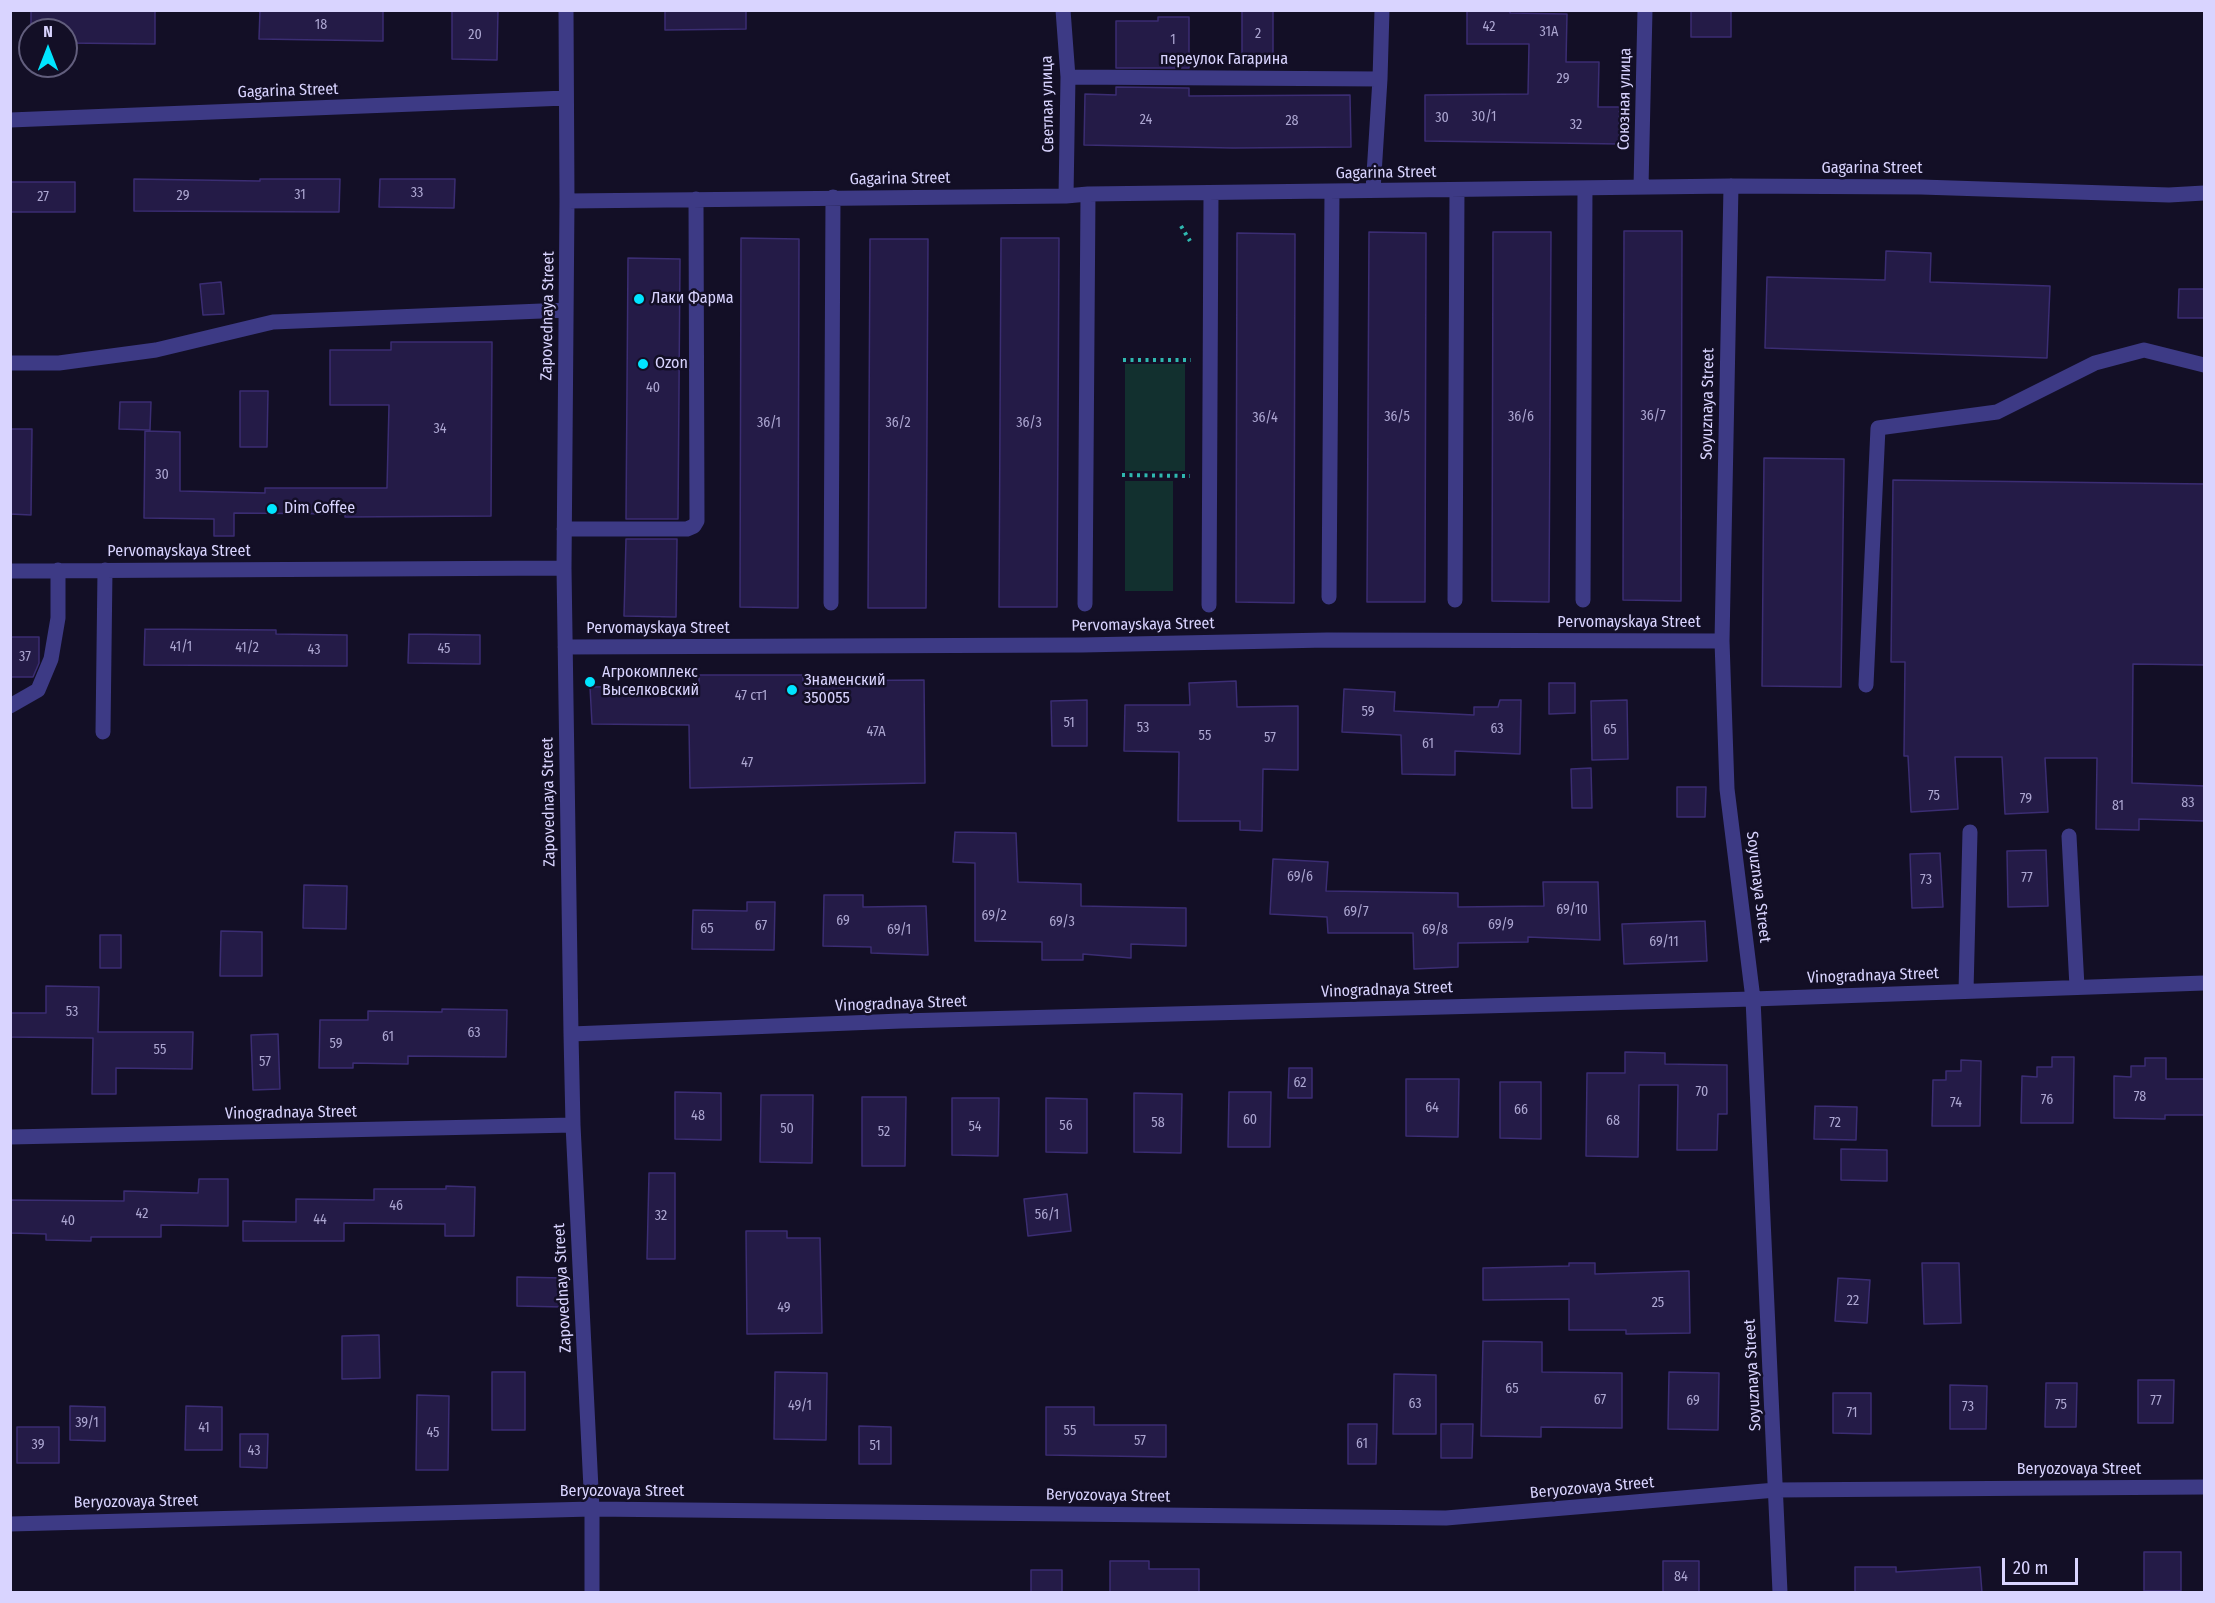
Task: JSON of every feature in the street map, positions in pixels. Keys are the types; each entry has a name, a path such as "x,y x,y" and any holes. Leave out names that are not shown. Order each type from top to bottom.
{"street":[{"name":"Zapovednaya Street","path":"566,10 564,568 571,1034 573,1125 592,1509 592,1593"},
{"name":"Светлая улица","path":"1063,10 1068,77 1066,196"},
{"path":"1373,190 1382,10"},
{"name":"Союзная улица","path":"1641,188 1645,10"},
{"name":"переулок Гагарина","path":"1068,77 1380,79"},
{"name":"Gagarina Street","path":"10,120 566,98"},
{"name":"Gagarina Street","path":"567,201 1731,186 1921,187 2169,195 2205,193"},
{"name":"Soyuznaya Street","path":"1731,186 1722,641 1727,789 1753,999 1780,1593"},
{"path":"1583,600 1585,188"},
{"path":"1455,600 1457,190"},
{"path":"1329,597 1332,191"},
{"path":"1209,604 1211,193"},
{"path":"1085,604 1088,194"},
{"path":"831,603 833,197"},
{"path":"564,529 687,529 694,526 697,521 696,199"},
{"path":"10,363 59,363 156,350 273,322 566,310"},
{"path":"1866,685 1878,428 1997,412 2095,363 2144,350 2205,365"},
{"name":"Pervomayskaya Street","path":"10,571 564,568"},
{"path":"10,706 38,690 51,659 58,618 58,570"},
{"path":"104,732 105,570"},
{"name":"Pervomayskaya Street","path":"565,647 1082,645 1327,640 1722,641"},
{"path":"1966,991 1970,832"},
{"path":"2069,836 2077,987"},
{"name":"Vinogradnaya Street","path":"571,1034 901,1021 1753,999 2205,983"},
{"name":"Vinogradnaya Street","path":"10,1137 573,1125"},
{"name":"Beryozovaya Street","path":"10,1524 592,1509 1446,1518 1776,1490 2205,1486"}],"path":[{"path":"1123,360 1192,360"},
{"path":"1122,475 1192,476"}],"green space":[{"path":"1125,364 1185,364 1185,471 1125,471"},
{"path":"1125,481 1173,481 1173,591 1125,591"}],"building":[{"path":"31,10 155,10 155,44 78,43 78,18 31,18"},
{"path":"260,10 383,10 383,41 259,39"},
{"path":"452,10 498,10 497,60 452,59"},
{"path":"665,10 746,10 746,29 665,30"},
{"path":"1242,10 1273,10 1273,57 1242,57"},
{"path":"1467,10 1567,14 1566,62 1599,62 1598,107 1619,107 1619,144 1425,141 1425,95 1528,94 1529,44 1467,44"},
{"path":"1691,10 1731,10 1731,37 1691,37"},
{"path":"1158,17 1189,17 1189,68 1116,68 1116,21 1158,21"},
{"path":"1116,87 1189,88 1189,96 1350,95 1351,147 1233,148 1084,145 1085,94 1116,95"},
{"path":"134,179 260,181 260,179 340,179 339,212 134,211"},
{"path":"380,179 455,179 454,208 379,207"},
{"path":"10,182 75,182 75,212 10,212"},
{"path":"1624,231 1682,231 1681,601 1623,600"},
{"path":"1369,232 1426,233 1425,602 1367,602"},
{"path":"1493,232 1551,232 1549,602 1492,601"},
{"path":"1237,233 1295,234 1294,603 1236,602"},
{"path":"741,238 799,239 798,608 740,607"},
{"path":"1001,238 1059,238 1057,607 999,607"},
{"path":"870,239 928,239 926,608 868,608"},
{"path":"1886,251 1931,253 1930,282 2050,286 2047,358 1765,348 1767,277 1885,280"},
{"path":"628,258 680,259 678,519 626,519"},
{"path":"221,282 224,314 203,315 200,284"},
{"path":"2179,289 2205,289 2205,318 2178,318"},
{"path":"391,342 492,342 491,516 345,517 345,514 234,513 234,536 214,536 214,519 144,518 145,431 180,432 180,491 265,493 265,488 387,488 389,405 330,405 330,350 391,350"},
{"path":"240,391 268,391 267,447 240,447"},
{"path":"120,402 151,402 150,430 119,429"},
{"path":"10,429 32,429 31,515 10,514"},
{"path":"1764,458 1844,459 1841,687 1762,686"},
{"path":"1893,480 2205,484 2205,665 2133,664 2132,783 2205,786 2205,821 2139,819 2139,830 2096,829 2097,758 2045,758 2048,812 2005,814 2002,757 1955,757 1958,809 1911,812 1908,756 1904,756 1905,662 1891,662"},
{"path":"626,539 677,539 676,617 624,616"},
{"path":"145,629 276,630 276,634 347,635 347,666 144,665"},
{"path":"409,634 480,635 480,664 408,663"},
{"path":"10,637 39,637 39,663 33,677 10,677"},
{"path":"699,675 803,675 803,681 924,680 925,783 690,788 689,725 592,724 590,687 699,685"},
{"path":"1236,681 1237,707 1298,706 1298,770 1263,769 1262,831 1240,830 1240,821 1178,821 1179,752 1124,751 1125,705 1190,705 1189,683"},
{"path":"1549,683 1575,683 1575,713 1549,714"},
{"path":"1344,689 1395,692 1394,711 1474,715 1474,707 1498,707 1500,700 1521,700 1520,754 1455,751 1455,775 1402,774 1401,735 1342,732"},
{"path":"1087,700 1087,746 1052,746 1051,701"},
{"path":"1627,700 1628,759 1592,760 1591,701"},
{"path":"1591,768 1592,808 1572,808 1571,769"},
{"path":"1677,787 1706,787 1705,817 1677,817"},
{"path":"955,832 1016,833 1018,882 1081,884 1081,906 1186,908 1186,946 1131,944 1131,958 1083,954 1083,960 1042,960 1042,942 975,941 975,863 953,862"},
{"path":"2046,850 2048,906 2008,907 2007,851"},
{"path":"1940,853 1943,907 1912,908 1910,854"},
{"path":"1273,859 1328,862 1326,891 1458,893 1458,907 1544,906 1543,882 1598,882 1600,940 1528,937 1528,942 1458,943 1458,967 1414,969 1413,933 1328,933 1327,917 1270,914"},
{"path":"304,885 347,886 346,929 303,928"},
{"path":"824,895 863,895 863,907 926,906 928,955 871,953 871,947 823,946"},
{"path":"747,902 775,902 774,950 692,949 693,910 747,911"},
{"path":"1705,921 1707,961 1624,964 1622,924"},
{"path":"221,931 262,932 262,976 220,976"},
{"path":"100,935 121,935 121,968 100,968"},
{"path":"46,986 99,987 98,1032 193,1032 192,1069 116,1068 116,1094 92,1094 93,1038 10,1037 10,1013 46,1013"},
{"path":"442,1009 507,1010 506,1057 408,1056 408,1064 353,1063 353,1068 319,1068 320,1020 368,1020 368,1011 442,1012"},
{"path":"278,1034 280,1089 253,1090 251,1035"},
{"path":"1625,1052 1665,1053 1665,1064 1727,1065 1727,1114 1718,1114 1717,1150 1677,1150 1678,1085 1639,1085 1638,1157 1586,1156 1587,1073 1625,1073"},
{"path":"2052,1057 2074,1057 2073,1123 2021,1123 2022,1076 2037,1077 2037,1067 2052,1067"},
{"path":"2145,1058 2166,1058 2166,1079 2205,1079 2205,1115 2165,1115 2165,1119 2114,1118 2114,1076 2131,1077 2131,1066 2145,1066"},
{"path":"1961,1060 1981,1061 1980,1126 1932,1126 1933,1080 1946,1080 1946,1071 1961,1071"},
{"path":"1289,1068 1312,1068 1312,1098 1288,1098"},
{"path":"1406,1079 1459,1079 1458,1137 1406,1136"},
{"path":"1500,1082 1541,1082 1541,1139 1500,1138"},
{"path":"675,1092 721,1093 721,1140 675,1139"},
{"path":"1229,1092 1271,1092 1270,1147 1228,1147"},
{"path":"1134,1093 1182,1094 1181,1153 1134,1152"},
{"path":"761,1095 813,1095 812,1163 760,1162"},
{"path":"862,1097 906,1097 905,1166 862,1166"},
{"path":"952,1098 999,1098 998,1156 952,1155"},
{"path":"1046,1098 1087,1099 1087,1153 1046,1152"},
{"path":"1815,1106 1857,1107 1856,1140 1814,1139"},
{"path":"1841,1149 1887,1150 1887,1181 1841,1180"},
{"path":"649,1173 675,1173 675,1259 647,1259"},
{"path":"199,1179 228,1179 228,1226 161,1225 161,1237 91,1237 91,1241 46,1240 46,1234 10,1233 10,1200 124,1201 124,1191 198,1193"},
{"path":"446,1186 475,1187 474,1236 445,1236 445,1224 344,1223 344,1241 243,1241 243,1221 296,1222 296,1199 374,1200 374,1189 446,1189"},
{"path":"1067,1194 1071,1231 1028,1236 1024,1199"},
{"path":"746,1231 787,1231 787,1238 820,1238 822,1333 747,1334"},
{"path":"1569,1263 1595,1263 1595,1274 1689,1271 1690,1333 1626,1334 1626,1330 1569,1330 1569,1299 1483,1300 1483,1268 1569,1266"},
{"path":"1922,1263 1959,1263 1961,1323 1924,1324"},
{"path":"517,1277 563,1278 563,1307 517,1306"},
{"path":"1838,1278 1870,1280 1867,1323 1835,1321"},
{"path":"379,1335 380,1378 342,1379 342,1336"},
{"path":"1483,1341 1542,1342 1542,1372 1622,1373 1622,1428 1541,1427 1541,1437 1481,1436"},
{"path":"492,1372 525,1372 525,1430 492,1430"},
{"path":"775,1372 827,1373 826,1440 774,1439"},
{"path":"1669,1372 1719,1373 1718,1430 1668,1429"},
{"path":"1394,1374 1436,1375 1436,1434 1393,1434"},
{"path":"2138,1380 2174,1380 2173,1423 2138,1423"},
{"path":"2046,1383 2077,1383 2076,1427 2045,1427"},
{"path":"1950,1385 1987,1386 1986,1429 1950,1429"},
{"path":"1833,1393 1871,1393 1871,1434 1833,1433"},
{"path":"417,1395 449,1396 448,1470 416,1470"},
{"path":"70,1406 105,1407 105,1441 70,1440"},
{"path":"186,1406 222,1407 222,1450 185,1450"},
{"path":"1046,1407 1094,1407 1094,1425 1166,1425 1166,1457 1046,1455"},
{"path":"1348,1424 1377,1424 1376,1464 1348,1464"},
{"path":"1441,1424 1473,1424 1472,1458 1441,1458"},
{"path":"859,1426 891,1427 891,1464 859,1464"},
{"path":"17,1427 59,1427 59,1463 17,1463"},
{"path":"240,1434 268,1434 267,1468 240,1467"},
{"path":"2144,1552 2181,1552 2181,1591 2144,1591"},
{"path":"1110,1561 1149,1561 1149,1569 1199,1569 1199,1593 1110,1593"},
{"path":"1663,1561 1699,1561 1699,1593 1663,1593"},
{"path":"1855,1567 1896,1567 1896,1572 1980,1567 1982,1593 1855,1593"},
{"path":"1031,1570 1062,1570 1062,1593 1031,1593"}],"place":[{"name":"Лаки Фарма","path":"639,299"},
{"name":"Ozon","path":"643,364"},
{"name":"Dim Coffee","path":"272,509"},
{"name":"Агрокомплекс Выселковский","path":"590,682"},
{"name":"Знаменский 350055","path":"792,690"}]}
